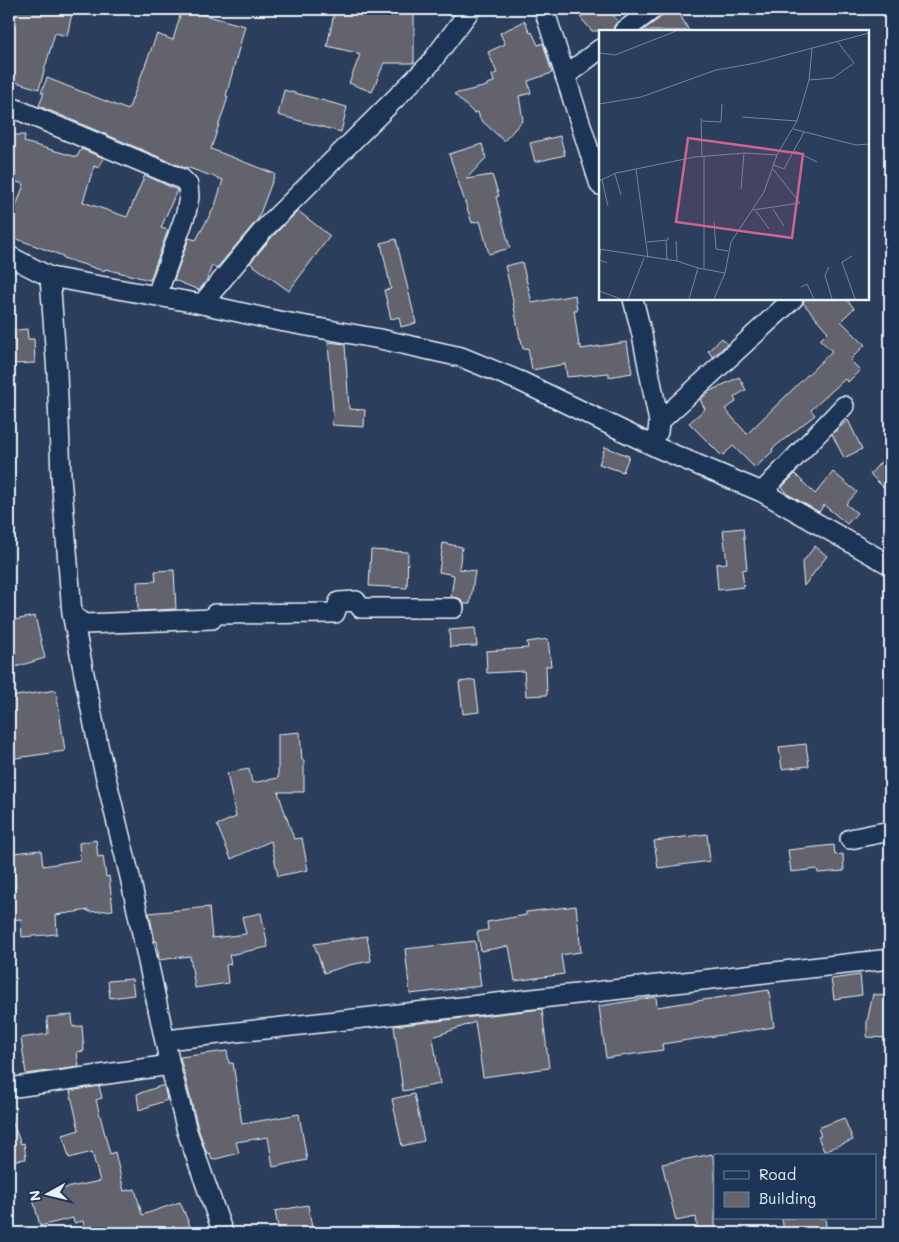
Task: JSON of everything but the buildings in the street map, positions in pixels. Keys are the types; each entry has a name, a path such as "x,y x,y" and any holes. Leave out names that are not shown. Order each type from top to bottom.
{"street":[{"path":"202,304 264,229 429,64 471,9"},
{"path":"544,9 599,182"},
{"path":"625,30 653,9"},
{"path":"565,76 599,50"},
{"path":"9,106 182,179 188,185 189,197 186,213 157,295"},
{"path":"9,256 50,277 157,295 280,321 380,339 460,357 522,382 658,448 762,492 890,565"},
{"path":"50,277 57,373 61,476 72,616 98,745 130,876 170,1065 187,1131 223,1233"},
{"path":"633,300 659,422 658,448"},
{"path":"659,422 792,300"},
{"path":"762,492 844,406"},
{"path":"72,616 84,624 212,619 215,614 336,613 339,602 356,601 361,608 454,608"},
{"path":"850,839 890,831"},
{"path":"166,1040 890,959"},
{"path":"9,1088 170,1065"}]}
